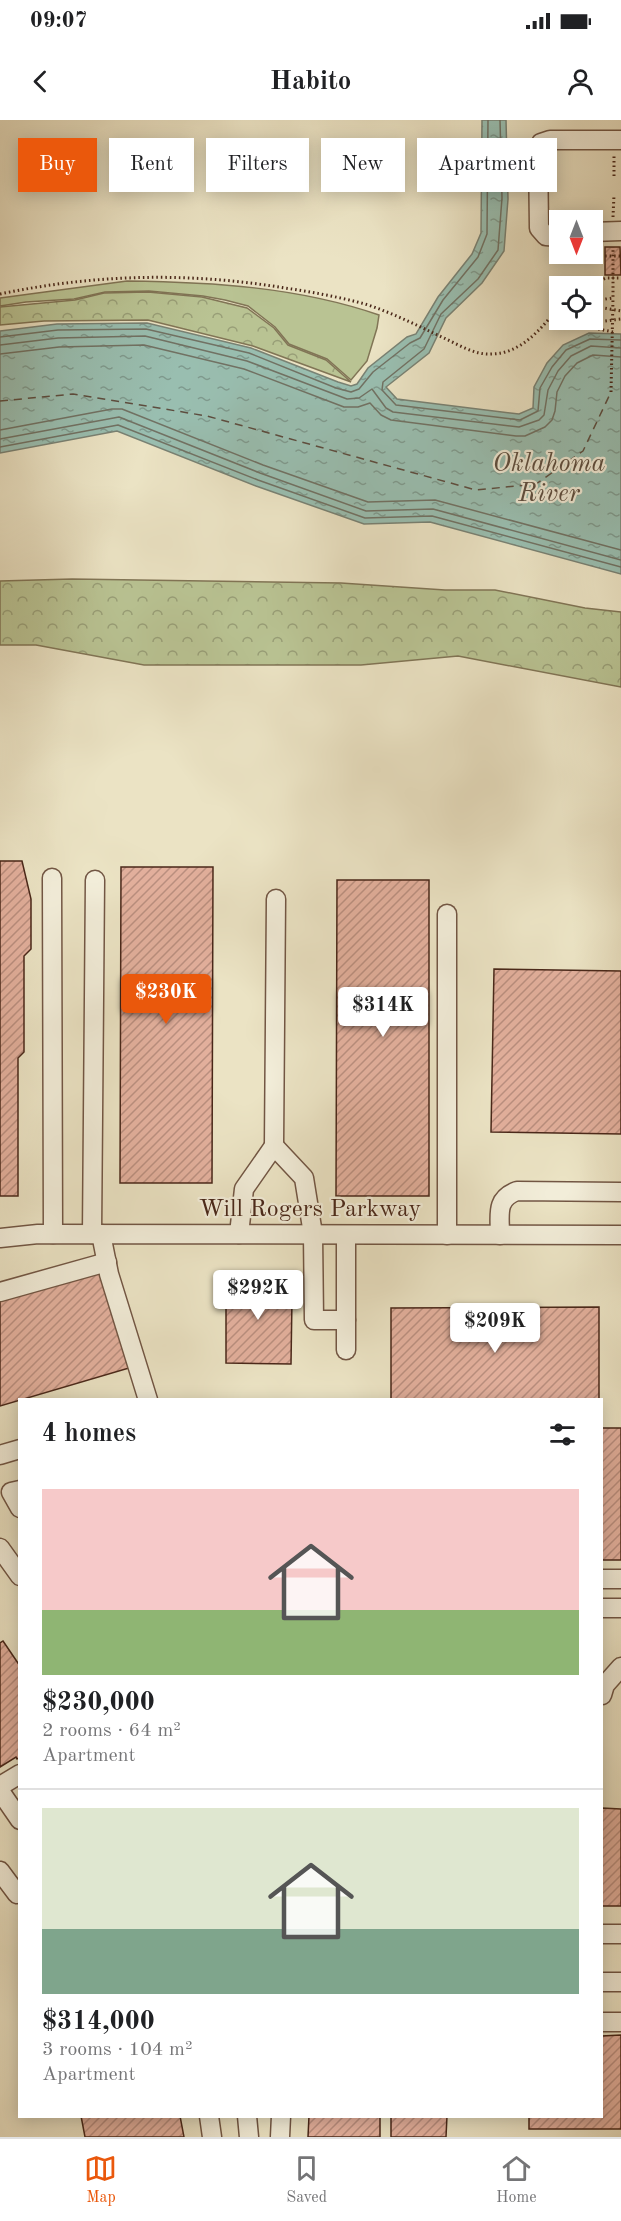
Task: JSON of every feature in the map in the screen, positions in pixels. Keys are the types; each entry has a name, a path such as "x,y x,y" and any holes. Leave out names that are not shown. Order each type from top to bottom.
{"street":[{"path":"549,236 539,228 538,151 541,143 550,140 618,145"},
{"path":"52,878 53,1234"},
{"path":"95,880 97,1234 147,1398"},
{"path":"239,1234 244,1189 274,1146 276,899"},
{"path":"447,914 447,1235"},
{"path":"274,1146 304,1178 313,1234 314,1320 346,1320"},
{"path":"500,1235 500,1208 502,1199 508,1194 517,1191 621,1192"},
{"name":"Will Rogers Parkway","path":"0,1238 53,1234 621,1235"},
{"path":"346,1235 346,1350"},
{"path":"0,1292 107,1262"},
{"path":"0,1455 18,1450"},
{"path":"18,1490 10,1492 18,1505"},
{"path":"8,1549 18,1572"},
{"path":"603,1580 621,1580"},
{"path":"603,1608 621,1608"},
{"path":"603,1692 605,1685 621,1667"},
{"path":"18,1776 0,1789 18,1817"},
{"path":"0,1871 16,1894"},
{"path":"603,1934 621,1934"},
{"path":"603,1982 621,1982"},
{"path":"603,2022 621,2022"},
{"path":"209,2118 212,2137"},
{"path":"247,2118 249,2137"},
{"path":"280,2137 281,2118"}],"path":[{"path":"614,176 618,145"},
{"path":"611,392 613,256 616,232 614,195"},
{"path":"603,257 621,256"},
{"path":"0,294 88,280 126,277 224,279 288,288 384,310 471,351 490,354 513,349 537,333 549,319"},
{"path":"603,279 621,278"},
{"path":"603,301 613,298"},
{"path":"603,307 621,311"},
{"path":"613,332 589,327 589,323 621,319"}],"green space":[{"path":"127,281 223,285 286,292 379,315 377,328 367,361 351,380 327,359 289,344 275,327 248,306 225,300 149,291 105,292 74,299 0,306 0,298"},
{"path":"148,292 202,297 247,308 274,328 288,345 326,360 351,382 253,346 148,320 44,321 0,325 0,307 75,300 104,293"},
{"path":"72,579 341,583 445,590 495,590 585,608 621,612 621,687 458,656 361,665 144,665 36,645 0,645 0,581"}],"water":[{"name":"Oklahoma River","path":"482,120 506,120 506,138 482,138"},
{"name":"Oklahoma River","path":"481,192 508,192 504,251 482,283 446,318 429,353 386,387 397,399 519,414 533,408 534,387 547,363 563,345 589,333 621,334 621,574 430,522 364,524 256,486 117,431 0,453 0,331 57,324 147,323 251,348 351,386 357,384 368,368 407,337 416,334 438,297 472,254 481,233"}],"building":[{"path":"605,247 620,247 621,275 605,275"},
{"path":"0,861 22,861 31,899 31,949 24,956 24,1052 18,1058 18,1196 0,1196"},
{"path":"121,867 213,867 212,1183 120,1183"},
{"path":"337,880 429,880 429,1196 336,1196"},
{"path":"494,969 621,971 621,1134 491,1132"},
{"path":"101,1272 129,1368 27,1398 18,1398 18,1401 0,1406 0,1301"},
{"path":"231,1273 279,1273 279,1299 292,1299 291,1364 226,1363 226,1299 231,1299"},
{"path":"599,1307 599,1398 391,1398 391,1308"},
{"path":"603,1428 621,1428 621,1560 603,1560"},
{"path":"3,1641 18,1663 18,1758 16,1757 0,1767 0,1643"},
{"path":"603,1808 621,1809 621,1906 603,1906"},
{"path":"621,2035 621,2129 529,2129 529,2118 603,2118 603,2036"},
{"path":"81,2118 180,2118 184,2137 85,2137"},
{"path":"309,2118 380,2118 380,2137 308,2137"},
{"path":"391,2118 447,2118 446,2137 391,2137"}],"ferry route":[{"path":"0,401 73,394 207,416 476,490 536,484 583,451 611,392"}]}
